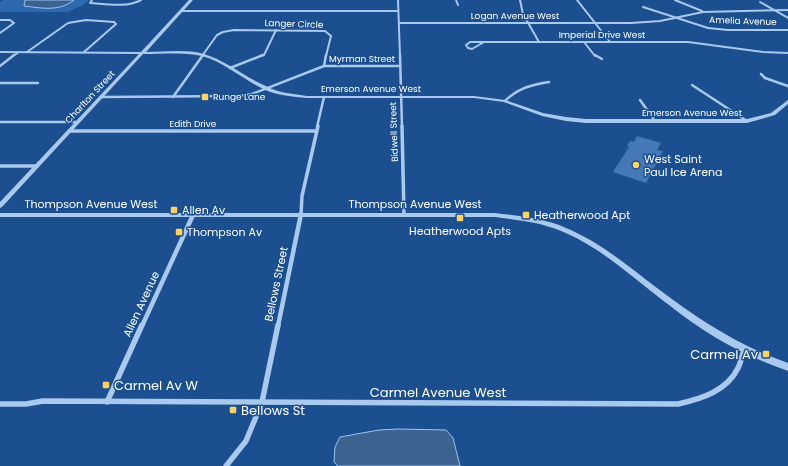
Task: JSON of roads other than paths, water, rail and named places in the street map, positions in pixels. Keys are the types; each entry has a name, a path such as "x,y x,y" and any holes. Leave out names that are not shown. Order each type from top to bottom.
{"street":[{"path":"92,0 90,3 95,4 130,4 141,0"},
{"name":"Charlton Street","path":"0,206 191,0"},
{"name":"Bidwell Street","path":"398,0 404,215"},
{"path":"456,0 458,6"},
{"path":"520,0 523,14 539,42"},
{"path":"577,0 610,42"},
{"path":"675,0 703,12 788,10"},
{"path":"760,2 788,18"},
{"name":"Amelia Avenue","path":"643,6 698,26 719,29 788,30"},
{"path":"181,11 398,11"},
{"name":"Logan Avenue West","path":"399,23 631,23 660,21 703,12"},
{"path":"0,20 6,20 14,23 0,33"},
{"path":"27,52 68,23 86,20 110,21 116,24 84,52"},
{"name":"Langer Circle","path":"173,97 217,35 223,32 234,30 320,30 329,33 331,36 324,66"},
{"path":"230,68 264,55 276,30"},
{"name":"Imperial Drive West","path":"484,42 472,49 468,48 466,45 470,42 484,42 688,42 772,53 788,53"},
{"path":"584,42 596,57 602,59"},
{"name":"Emerson Avenue West","path":"0,52 181,53 202,55 214,59 267,89 292,95 324,97 474,97 505,101 542,114 586,121 748,121 773,114 788,101"},
{"path":"0,66 19,52"},
{"path":"101,97 239,96 252,94 267,89 324,66"},
{"name":"Myrman Street","path":"324,66 400,66"},
{"path":"761,74 765,78 788,86"},
{"path":"505,101 513,92 520,88 549,82"},
{"path":"0,83 38,83"},
{"path":"692,85 748,121"},
{"name":"Bellows Street","path":"226,466 246,441 262,402 301,215 302,196 324,97"},
{"path":"640,100 656,121"},
{"path":"0,122 78,122"},
{"name":"Edith Drive","path":"70,131 316,131"},
{"path":"0,166 37,166"},
{"name":"Thompson Avenue West","path":"0,215 495,215 519,217 542,222 571,232 602,250 694,320 744,350 788,367"},
{"name":"Allen Avenue","path":"107,402 193,215"},
{"name":"Carmel Avenue West","path":"0,404 26,404 42,401 678,404 703,398 726,384 738,370 744,350"}],"place":[{"name":"Runge Lane","path":"205,97"},
{"name":"West Saint Paul Ice Arena","path":"636,165"},
{"name":"Allen Av","path":"174,210"},
{"name":"Heatherwood Apt","path":"526,215"},
{"name":"Heatherwood Apts","path":"460,218"},
{"name":"Thompson Av","path":"179,232"},
{"name":"Carmel Av","path":"766,354"},
{"name":"Carmel Av W","path":"106,385"},
{"name":"Bellows St","path":"233,410"}]}
